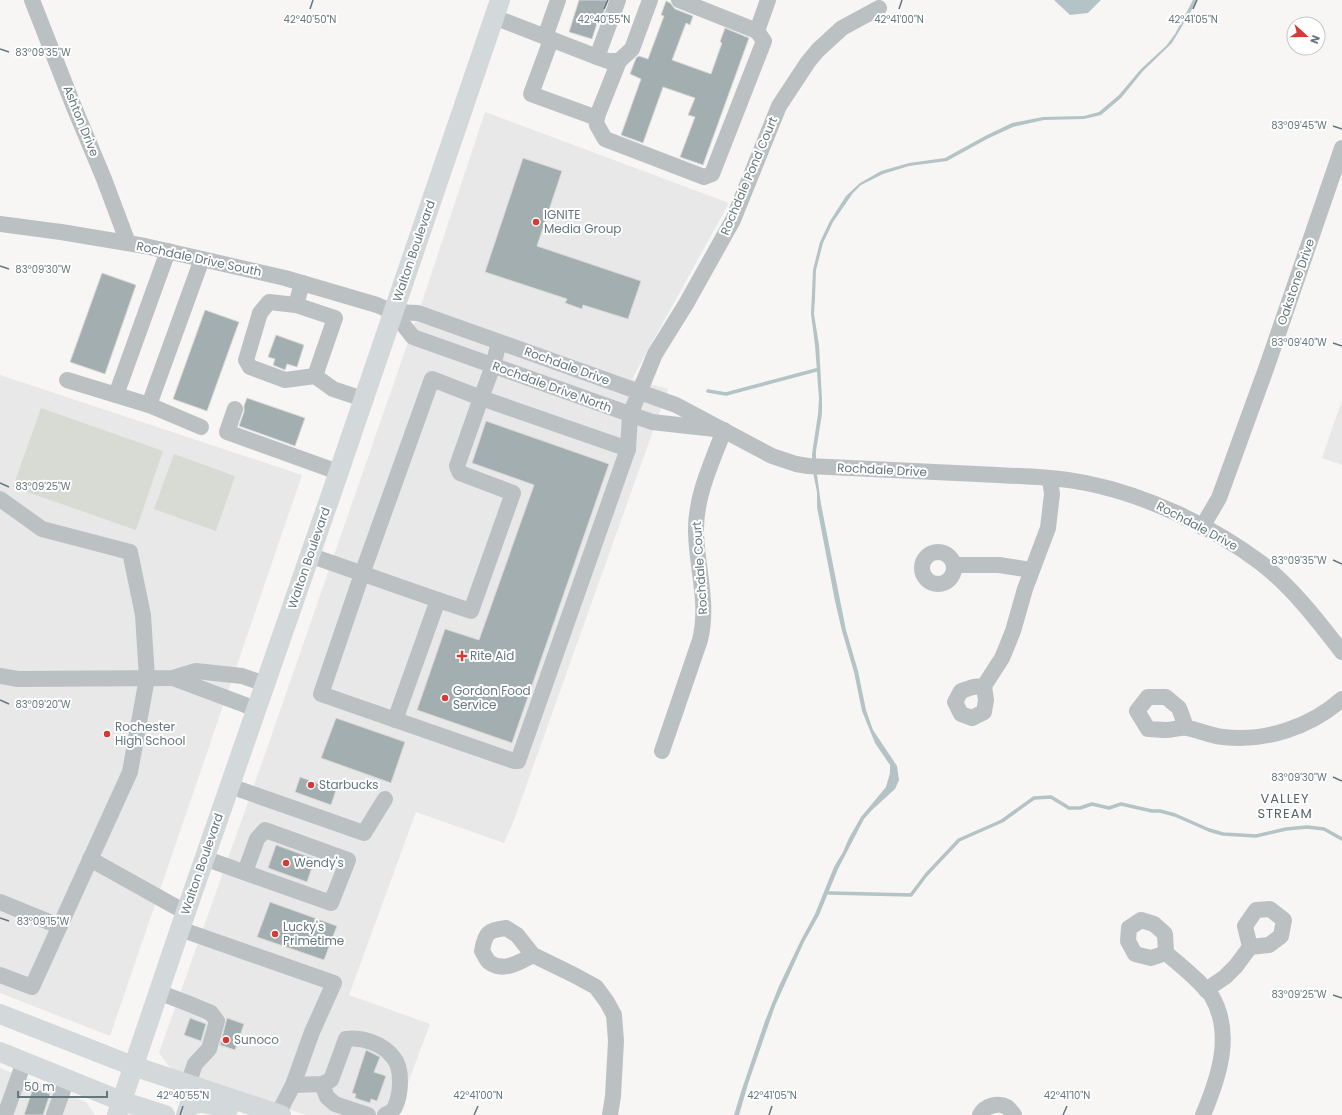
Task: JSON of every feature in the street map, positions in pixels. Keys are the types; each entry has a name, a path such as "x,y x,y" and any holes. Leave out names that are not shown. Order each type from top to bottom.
{"main road":[{"name":"Walton Boulevard","path":"119,1108 497,9"},
{"path":"0,1014 133,1066 275,1115"},
{"path":"0,1052 67,1079 119,1108 165,1115"},
{"path":"186,1115 190,1106 194,1103 206,1103 249,1115"}],"street":[{"name":"Ashton Drive","path":"32,0 128,243"},
{"path":"558,0 531,94 597,118"},
{"path":"597,57 618,0"},
{"path":"650,0 632,48 619,61 597,118 597,125 605,139 704,177 712,174 764,41 757,31 679,0"},
{"path":"757,31 768,0"},
{"name":"Rochdale Pond Court","path":"395,720 514,761 518,761 628,450 630,415 655,354 689,299 733,220 779,106 788,90 808,62 842,28 879,8"},
{"path":"497,9 548,38 608,61 619,61"},
{"name":"Oakstone Drive","path":"1202,526 1219,498 1267,366 1342,148"},
{"name":"Rochdale Drive South","path":"0,224 61,232 168,251 302,283 377,305 393,312"},
{"path":"116,395 168,251"},
{"path":"149,405 202,259"},
{"path":"296,304 302,283"},
{"path":"315,376 335,318 296,304 269,302 260,313 246,360 250,367 285,380 315,376 333,389 363,399"},
{"name":"Rochdale Drive","path":"393,312 418,313 676,405 772,456 796,464 808,466 1050,479 1085,483 1122,492 1164,507 1202,526 1261,563 1303,603 1339,643"},
{"name":"Rochdale Drive North","path":"393,312 413,337 630,415 652,422 724,430"},
{"path":"309,555 471,611 513,494 460,473 457,466 493,366 499,342"},
{"path":"438,600 395,720 321,694 362,574 432,379 628,450"},
{"path":"67,380 149,405 200,427"},
{"path":"235,409 227,432 338,472"},
{"name":"Rochdale Court","path":"662,751 704,626 704,608 696,533 698,504 704,482 724,430"},
{"path":"984,686 1002,658 1007,646 1031,570 1048,528 1052,494 1050,479"},
{"path":"0,499 42,529 130,552 143,615 147,678 130,772 32,987 0,975"},
{"path":"954,565 999,565 1031,570"},
{"path":"0,676 18,679 172,678 196,671 242,676 265,684"},
{"path":"172,678 256,709"},
{"path":"1186,727 1222,737 1265,737 1286,731 1307,722 1342,699"},
{"path":"230,786 364,833 385,799"},
{"path":"204,858 331,903 348,860 265,830 257,839 245,872"},
{"path":"90,860 183,920 334,983 312,1032 293,1085 275,1115"},
{"path":"0,902 59,926"},
{"path":"1206,990 1225,977 1236,966 1250,947"},
{"path":"1166,953 1185,968 1210,994 1221,1020 1223,1043 1221,1063 1203,1115"},
{"path":"533,956 596,987 614,1015 616,1049 613,1096 610,1115"},
{"path":"158,992 210,1013 217,1021 210,1049 195,1064 188,1084"},
{"path":"293,1085 322,1084 332,1080 346,1039 356,1038 373,1043 386,1050 395,1058 399,1073 401,1088 394,1109 386,1115"},
{"path":"5,1115 24,1062"},
{"path":"54,1115 67,1079"},
{"path":"322,1084 327,1097 335,1104 368,1115"},
{"path":"980,1115 981,1112 988,1107 994,1105 1007,1108 1014,1115"}],"shaded area":[{"path":"1054,0 1101,0 1088,13 1070,15"},
{"path":"1193,0 1197,0 1172,43 1143,71 1121,98 1101,115 1084,119 1044,120 1013,127 987,139 947,161 909,166 883,174 861,185 853,193 833,222 823,243 816,270 814,314 819,345 822,399 822,414 816,451 816,467 821,504 846,630 858,671 866,710 873,730 897,766 899,780 895,789 864,819 838,869 819,915 804,942 775,1006 739,1115 734,1115 765,1021 779,986 815,914 834,867 849,838 861,817 886,787 890,773 890,765 875,743 862,711 854,672 835,601 817,507 817,492 812,468 812,454 819,399 811,314 813,270 820,242 830,221 846,196 860,183 881,171 909,163 945,158 1012,123 1043,117 1084,116 1099,112 1119,95 1141,69 1166,46 1175,34"},
{"path":"485,112 729,203 632,379 668,389 514,820 504,843 416,812 349,995 430,1024 396,1115 306,1115 172,1070 159,1053 265,754 422,302"},
{"name":"Rochester High School","path":"0,375 302,475 110,1036 0,993"},
{"path":"1342,400 1342,465 1322,458"},
{"path":"41,408 163,451 136,530 13,487"},
{"path":"174,454 235,476 216,531 154,509"},
{"path":"0,1068 86,1102 95,1115 0,1115"}],"building":[{"path":"579,0 608,0 603,14 600,14 592,39 569,32"},
{"path":"666,1 675,9 693,16 690,25 686,23 672,60 711,74 722,43 720,42 725,28 749,38 703,165 680,157 695,117 688,115 695,98 663,87 643,143 621,135 641,79 630,74 636,58 639,56 648,59 664,16 661,15"},
{"path":"523,158 562,171 537,246 641,281 628,319 583,305 582,309 565,303 567,299 485,272"},
{"path":"102,273 136,285 105,374 70,362"},
{"path":"205,310 239,322 207,411 173,399"},
{"path":"276,335 304,345 297,367 287,364 285,370 273,365 275,359 268,357"},
{"path":"247,398 305,418 295,446 239,426"},
{"path":"486,421 609,464 512,743 417,710 445,629 479,640 534,485 472,463"},
{"path":"336,718 405,742 391,783 321,758"},
{"path":"300,777 336,790 331,805 295,792"},
{"path":"276,845 315,859 307,882 268,868"},
{"path":"270,902 337,926 324,960 257,937"},
{"path":"190,1018 206,1024 201,1041 184,1035"},
{"path":"227,1018 244,1024 235,1050 220,1045"},
{"path":"366,1050 380,1057 374,1072 386,1076 377,1101 371,1099 370,1103 355,1098 356,1094 352,1093"},
{"path":"33,1088 50,1094 43,1115 24,1115"}],"waterway":[{"path":"708,391 726,394 816,370"},
{"path":"829,893 911,895 926,875 959,840 1002,821 1034,798 1051,797 1069,808 1080,808 1092,804 1109,808 1121,804 1152,811 1160,811 1175,815 1209,830 1223,834 1256,836 1286,829 1307,827 1324,829 1342,839"}],"place":[{"name":"IGNITE Media Group","path":"536,222"},
{"name":"Rite Aid","path":"462,656"},
{"name":"Gordon Food Service","path":"445,698"},
{"name":"Rochester High School","path":"107,734"},
{"name":"Starbucks","path":"311,785"},
{"name":"Wendy's","path":"286,863"},
{"name":"Lucky's Primetime","path":"275,934"},
{"name":"Sunoco","path":"226,1040"}],"district":[{"name":"VALLEY STREAM","path":"1285,806"}]}
